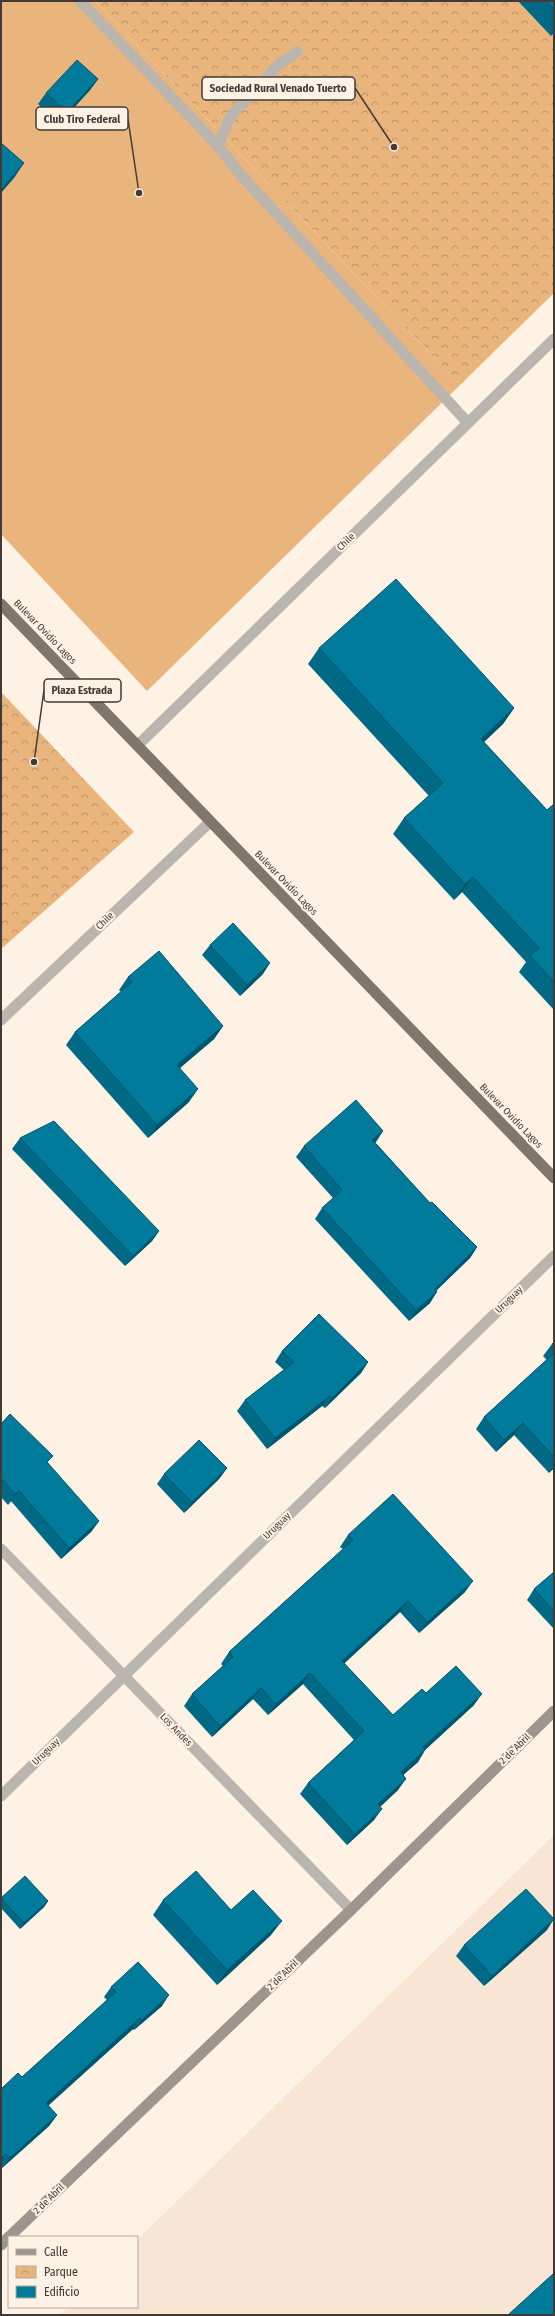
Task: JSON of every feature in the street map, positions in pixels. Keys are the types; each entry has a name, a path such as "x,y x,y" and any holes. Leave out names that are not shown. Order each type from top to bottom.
{"highway":[{"name":"Bulevar Ovidio Lagos","path":"1,604 554,1178"}],"main road":[{"name":"2 de Abril","path":"10,2236 351,1910 554,1711"}],"street":[{"path":"80,1 218,146 240,174 468,423"},
{"path":"218,146 230,117 278,65 298,52"},
{"name":"Chile","path":"138,746 554,339"},
{"name":"Chile","path":"1,1020 210,822"},
{"name":"Uruguay","path":"1,1796 554,1256"},
{"name":"Los Andes","path":"1,1549 351,1910"}],"shaded area":[{"path":"554,1835 554,2315 60,2315 67,2308 138,2308 138,2239"}],"green space":[{"path":"1,1 95,1 460,385 147,691 1,534"},
{"path":"95,1 554,1 554,293 460,385"},
{"path":"1,692 134,832 1,949"}],"building":[{"path":"546,1 554,1 554,9"},
{"path":"77,60 98,79 67,112 46,93"},
{"path":"1,143 24,163 1,190"},
{"path":"396,579 514,708 481,739 547,810 554,804 554,982 530,956 539,948 473,877 465,884 404,818 443,783 319,648"},
{"path":"233,923 270,963 247,985 210,945"},
{"path":"159,951 223,1026 177,1065 198,1089 157,1125 75,1032 132,982 128,977"},
{"path":"356,1100 383,1131 372,1140 430,1203 432,1202 477,1247 435,1289 437,1292 416,1310 322,1208 342,1190 304,1146"},
{"path":"54,1121 159,1231 133,1256 20,1138"},
{"path":"319,1314 368,1362 332,1398 330,1396 275,1438 245,1400 294,1362 282,1351"},
{"path":"554,1353 554,1457 523,1423 504,1440 484,1417"},
{"path":"10,1414 53,1456 47,1462 99,1521 69,1548 19,1491 15,1494 1,1478 1,1424"},
{"path":"199,1440 227,1468 192,1502 164,1474"},
{"path":"393,1494 473,1581 427,1622 408,1601 342,1661 393,1715 422,1689 426,1693 456,1666 482,1694 423,1747 425,1750 401,1772 406,1779 378,1804 382,1809 355,1834 308,1783 364,1731 310,1673 276,1704 261,1688 220,1726 192,1694 233,1657 229,1652 353,1540 348,1535"},
{"path":"554,1572 554,1611 534,1589"},
{"path":"196,1871 231,1910 253,1890 282,1921 227,1970 163,1900"},
{"path":"25,1876 48,1901 24,1923 1,1898"},
{"path":"526,1889 554,1919 492,1976 464,1945"},
{"path":"138,1962 169,1995 142,2020 140,2018 46,2103 57,2115 10,2158 6,2154 1,2159 1,2089 18,2073 22,2077 116,1992 111,1987"},
{"path":"554,2273 554,2315 508,2315"}],"place":[{"name":"Sociedad Rural Venado Tuerto","path":"394,147"},
{"name":"Club Tiro Federal","path":"139,193"},
{"name":"Plaza Estrada","path":"34,762"}]}
